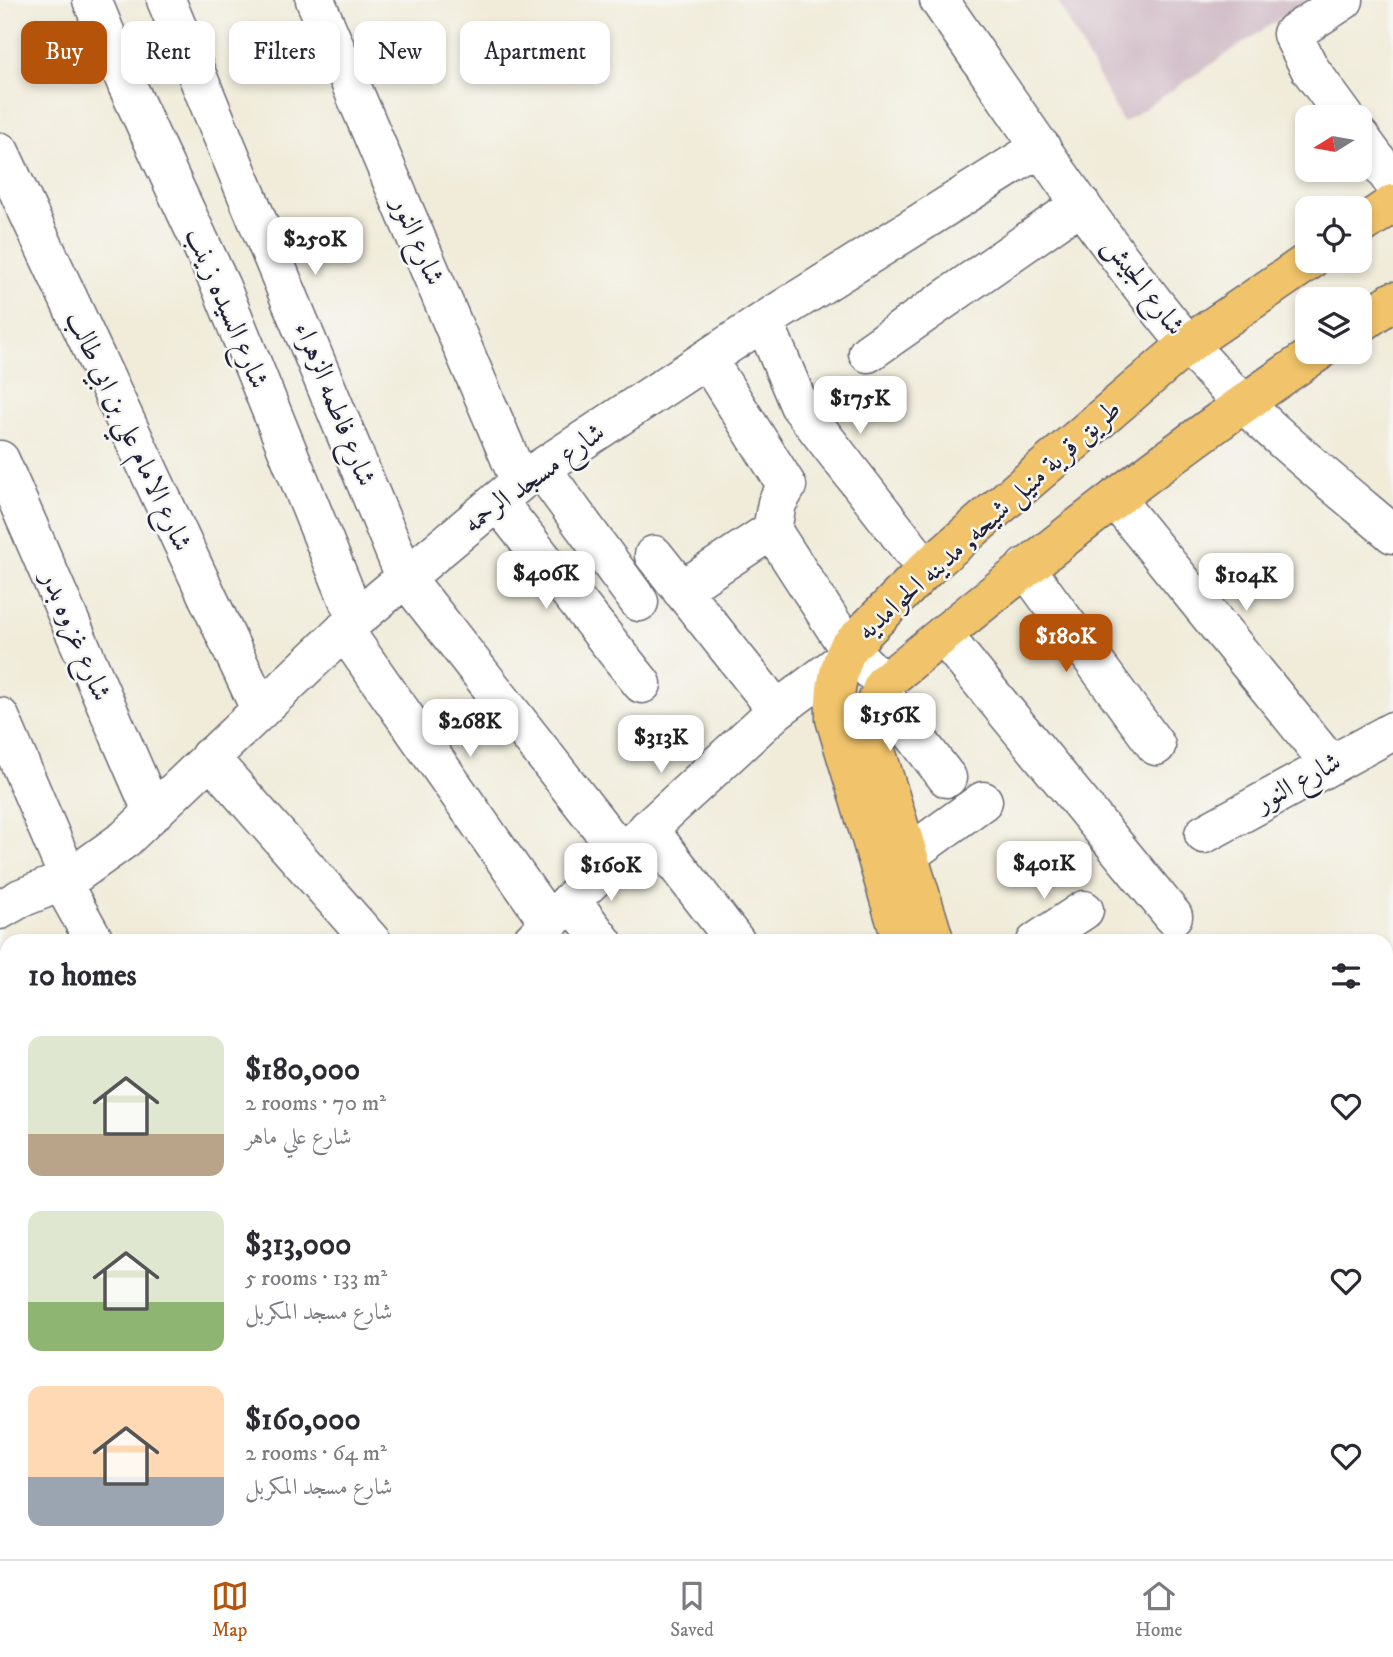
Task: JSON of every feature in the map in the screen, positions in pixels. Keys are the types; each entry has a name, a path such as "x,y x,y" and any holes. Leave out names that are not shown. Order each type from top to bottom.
{"main road":[{"path":"1372,218 1393,204"},
{"name":"طريق قرية منيل شيحه, مدينه الحوامديه","path":"900,934 835,719 835,695 864,669 926,569 1188,344 1295,271"},
{"path":"1372,316 1393,301"},
{"name":"طريق قرية منيل شيحه, مدينه الحوامديه","path":"864,669 943,635 1025,567 1243,402 1300,364"},
{"path":"864,669 874,709 874,744 933,934"}],"street":[{"name":"شارع السيده زينب","path":"92,0 127,85 221,287 350,624 550,921 583,934"},
{"name":"شارع فاطمه الزهراء","path":"166,0 405,577 635,841 728,934"},
{"name":"شارع النور","path":"315,0 519,483"},
{"name":"شارع الجيش","path":"939,0 1081,204 1188,344 1243,402 1386,515"},
{"path":"1336,105 1310,69 1292,34 1344,0"},
{"name":"شارع مسجد الرحمه","path":"1,907 65,880 115,846 153,813 350,624 519,483 764,321 1041,147"},
{"name":"شارع الامام علي بن ابي طالب","path":"0,152 260,709"},
{"path":"1372,153 1393,182"},
{"path":"868,353 1081,204"},
{"path":"764,321 799,405 926,569"},
{"path":"707,359 787,486 777,503 772,530 864,669 947,778"},
{"name":"شارع غزوه بدر","path":"0,460 153,813"},
{"path":"519,483 639,602"},
{"path":"519,483 642,684"},
{"path":"1115,499 1331,765"},
{"path":"681,590 772,530"},
{"path":"654,555 777,710"},
{"path":"1025,567 1156,746"},
{"path":"943,635 1174,916"},
{"path":"550,921 777,710 864,669"},
{"path":"0,717 65,880 91,934"},
{"name":"شارع النور","path":"1203,834 1393,731"},
{"path":"209,757 365,934"},
{"path":"908,855 983,801"},
{"path":"1048,934 1084,910"}],"shaded area":[{"path":"1057,0 1308,0 1123,123"}]}
